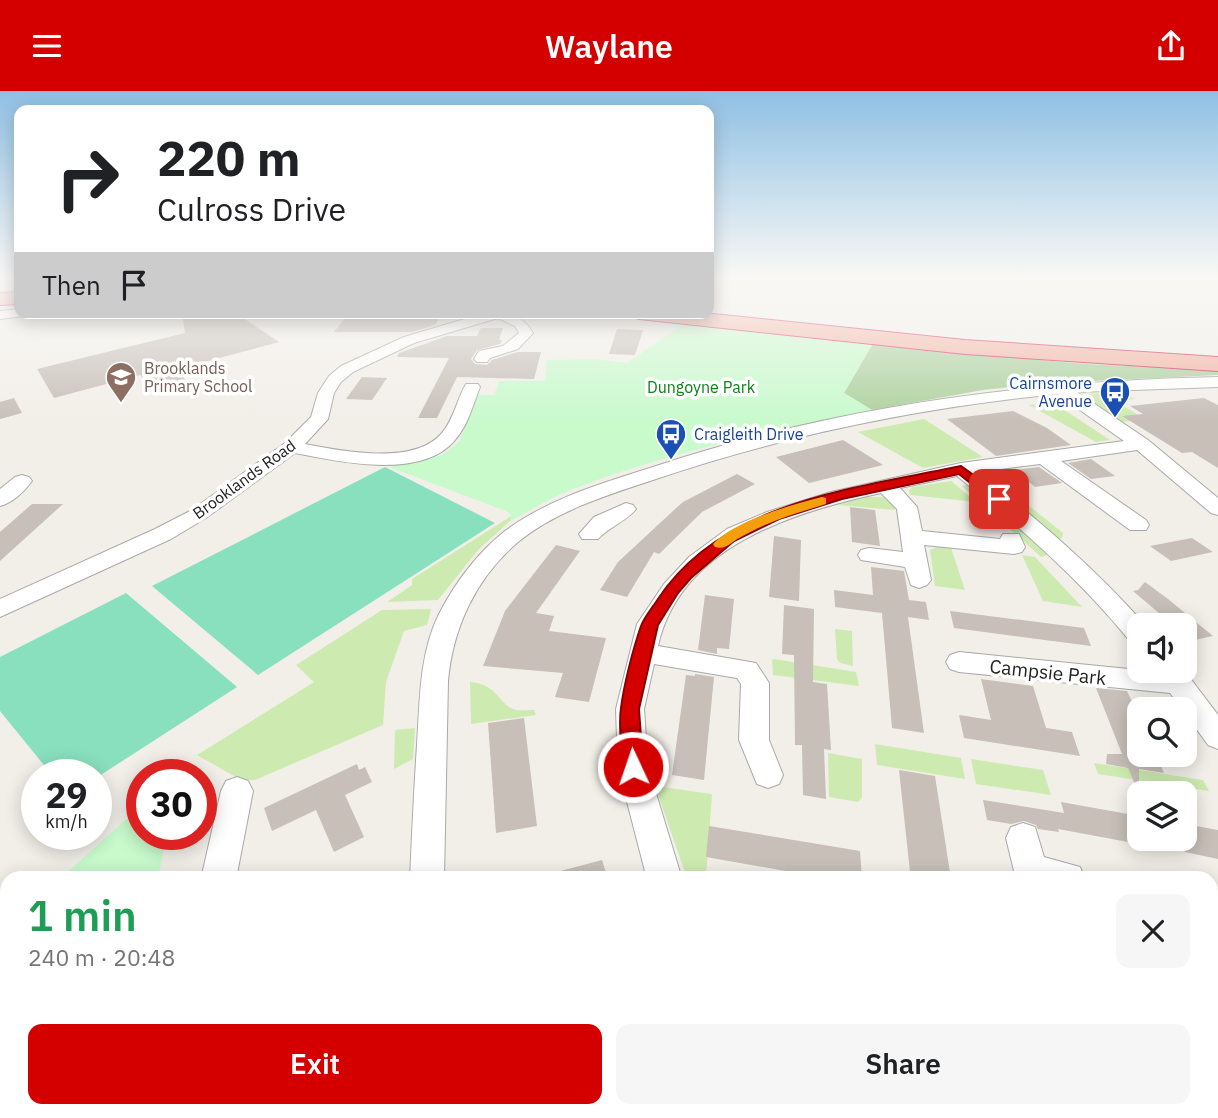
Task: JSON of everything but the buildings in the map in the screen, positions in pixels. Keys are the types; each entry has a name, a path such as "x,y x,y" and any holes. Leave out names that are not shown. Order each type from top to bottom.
{"highway":[{"path":"763,326 1217,378"},
{"path":"857,326 976,338 1218,353"}],"street":[{"name":"Brooklands Road","path":"5,603 163,534 200,514 292,447 319,419 326,393 335,379 347,369 409,339 443,326"},
{"path":"482,359 484,354 508,351 517,345 526,333 522,326"},
{"path":"427,871 432,679 448,622 468,585 499,548 529,527 574,501 672,465 788,433 894,411 1060,389 1217,378"},
{"path":"292,447 338,456 381,459 426,451 442,444 452,431 472,387"},
{"path":"1060,389 1141,444 1218,509"},
{"path":"663,871 633,767 630,709 650,624 672,590 697,562 729,538 774,516 838,496 961,469 1141,444"},
{"path":"1043,457 1138,525"},
{"path":"961,469 1052,545 1127,621"},
{"path":"0,500 22,481"},
{"path":"869,555 917,570 907,506 885,485"},
{"path":"574,501 596,528 626,509"},
{"path":"911,537 1014,547 1011,539"},
{"path":"642,653 746,670 755,683 754,740 768,775"},
{"name":"Campsie Park","path":"959,662 1040,673 1127,674"},
{"path":"1179,683 1218,737"},
{"path":"220,871 237,791"},
{"path":"1023,838 1030,870 1034,871"}],"green space":[{"name":"Dungoyne Park","path":"680,326 872,345 844,393 872,410 716,445 638,466 563,493 510,521 511,515 506,511 389,467 442,455 459,442 477,395 494,395 499,381 545,381 547,360 594,359 627,363"},
{"path":"872,345 1086,364 1218,370 1218,375 1050,383 983,390 872,410 844,393"},
{"path":"1121,391 1134,399 1117,402 1145,419 1122,422 1094,403 1088,394"},
{"path":"1054,403 1110,440 1096,442 1029,405"},
{"path":"924,419 983,457 923,468 858,432"},
{"path":"385,467 495,523 258,675 152,586"},
{"path":"951,481 976,502 910,495 909,490 912,487"},
{"path":"998,481 1063,533 1062,538 1057,540 988,482"},
{"path":"970,484 1052,553 1041,557 962,486"},
{"path":"866,497 884,497 893,503 895,510 838,505"},
{"path":"511,516 511,520 479,549 438,600 387,602 412,585 412,579"},
{"path":"937,547 951,548 965,590 935,586 930,550"},
{"path":"1022,555 1035,557 1082,607 1043,601"},
{"path":"126,593 237,687 112,768 112,759 39,759 0,711 0,657"},
{"path":"431,609 427,625 404,631 386,682 383,725 255,780 241,780 217,766 217,759 204,759 197,755 314,682 296,665 382,610"},
{"path":"835,629 852,631 853,666 840,663 837,659"},
{"path":"774,659 856,672 859,686 773,675"},
{"path":"470,682 487,687 511,708 534,710 536,715 471,724"},
{"path":"415,728 413,759 394,769 395,730"},
{"path":"875,744 961,758 965,779 877,765"},
{"path":"828,753 862,759 862,798 858,802 829,797"},
{"path":"971,759 1043,770 1051,795 976,784"},
{"path":"1094,763 1203,780 1209,791 1197,789 1197,781 1144,781 1098,774"},
{"path":"655,786 712,794 706,871 685,871"},
{"path":"126,819 126,850 164,850 159,871 69,871 92,850 112,850 112,832"}],"slow traffic":[{"path":"720,544 774,516 822,501"}],"place":[{"name":"Brooklands Primary School","path":"121,404"},
{"name":"Cairnsmore Avenue","path":"1115,419"},
{"name":"Craigleith Drive","path":"671,461"}],"route":[{"path":"633,767 630,709 650,624 685,575 697,562 729,538 774,516 838,496 961,469 999,499"}]}
